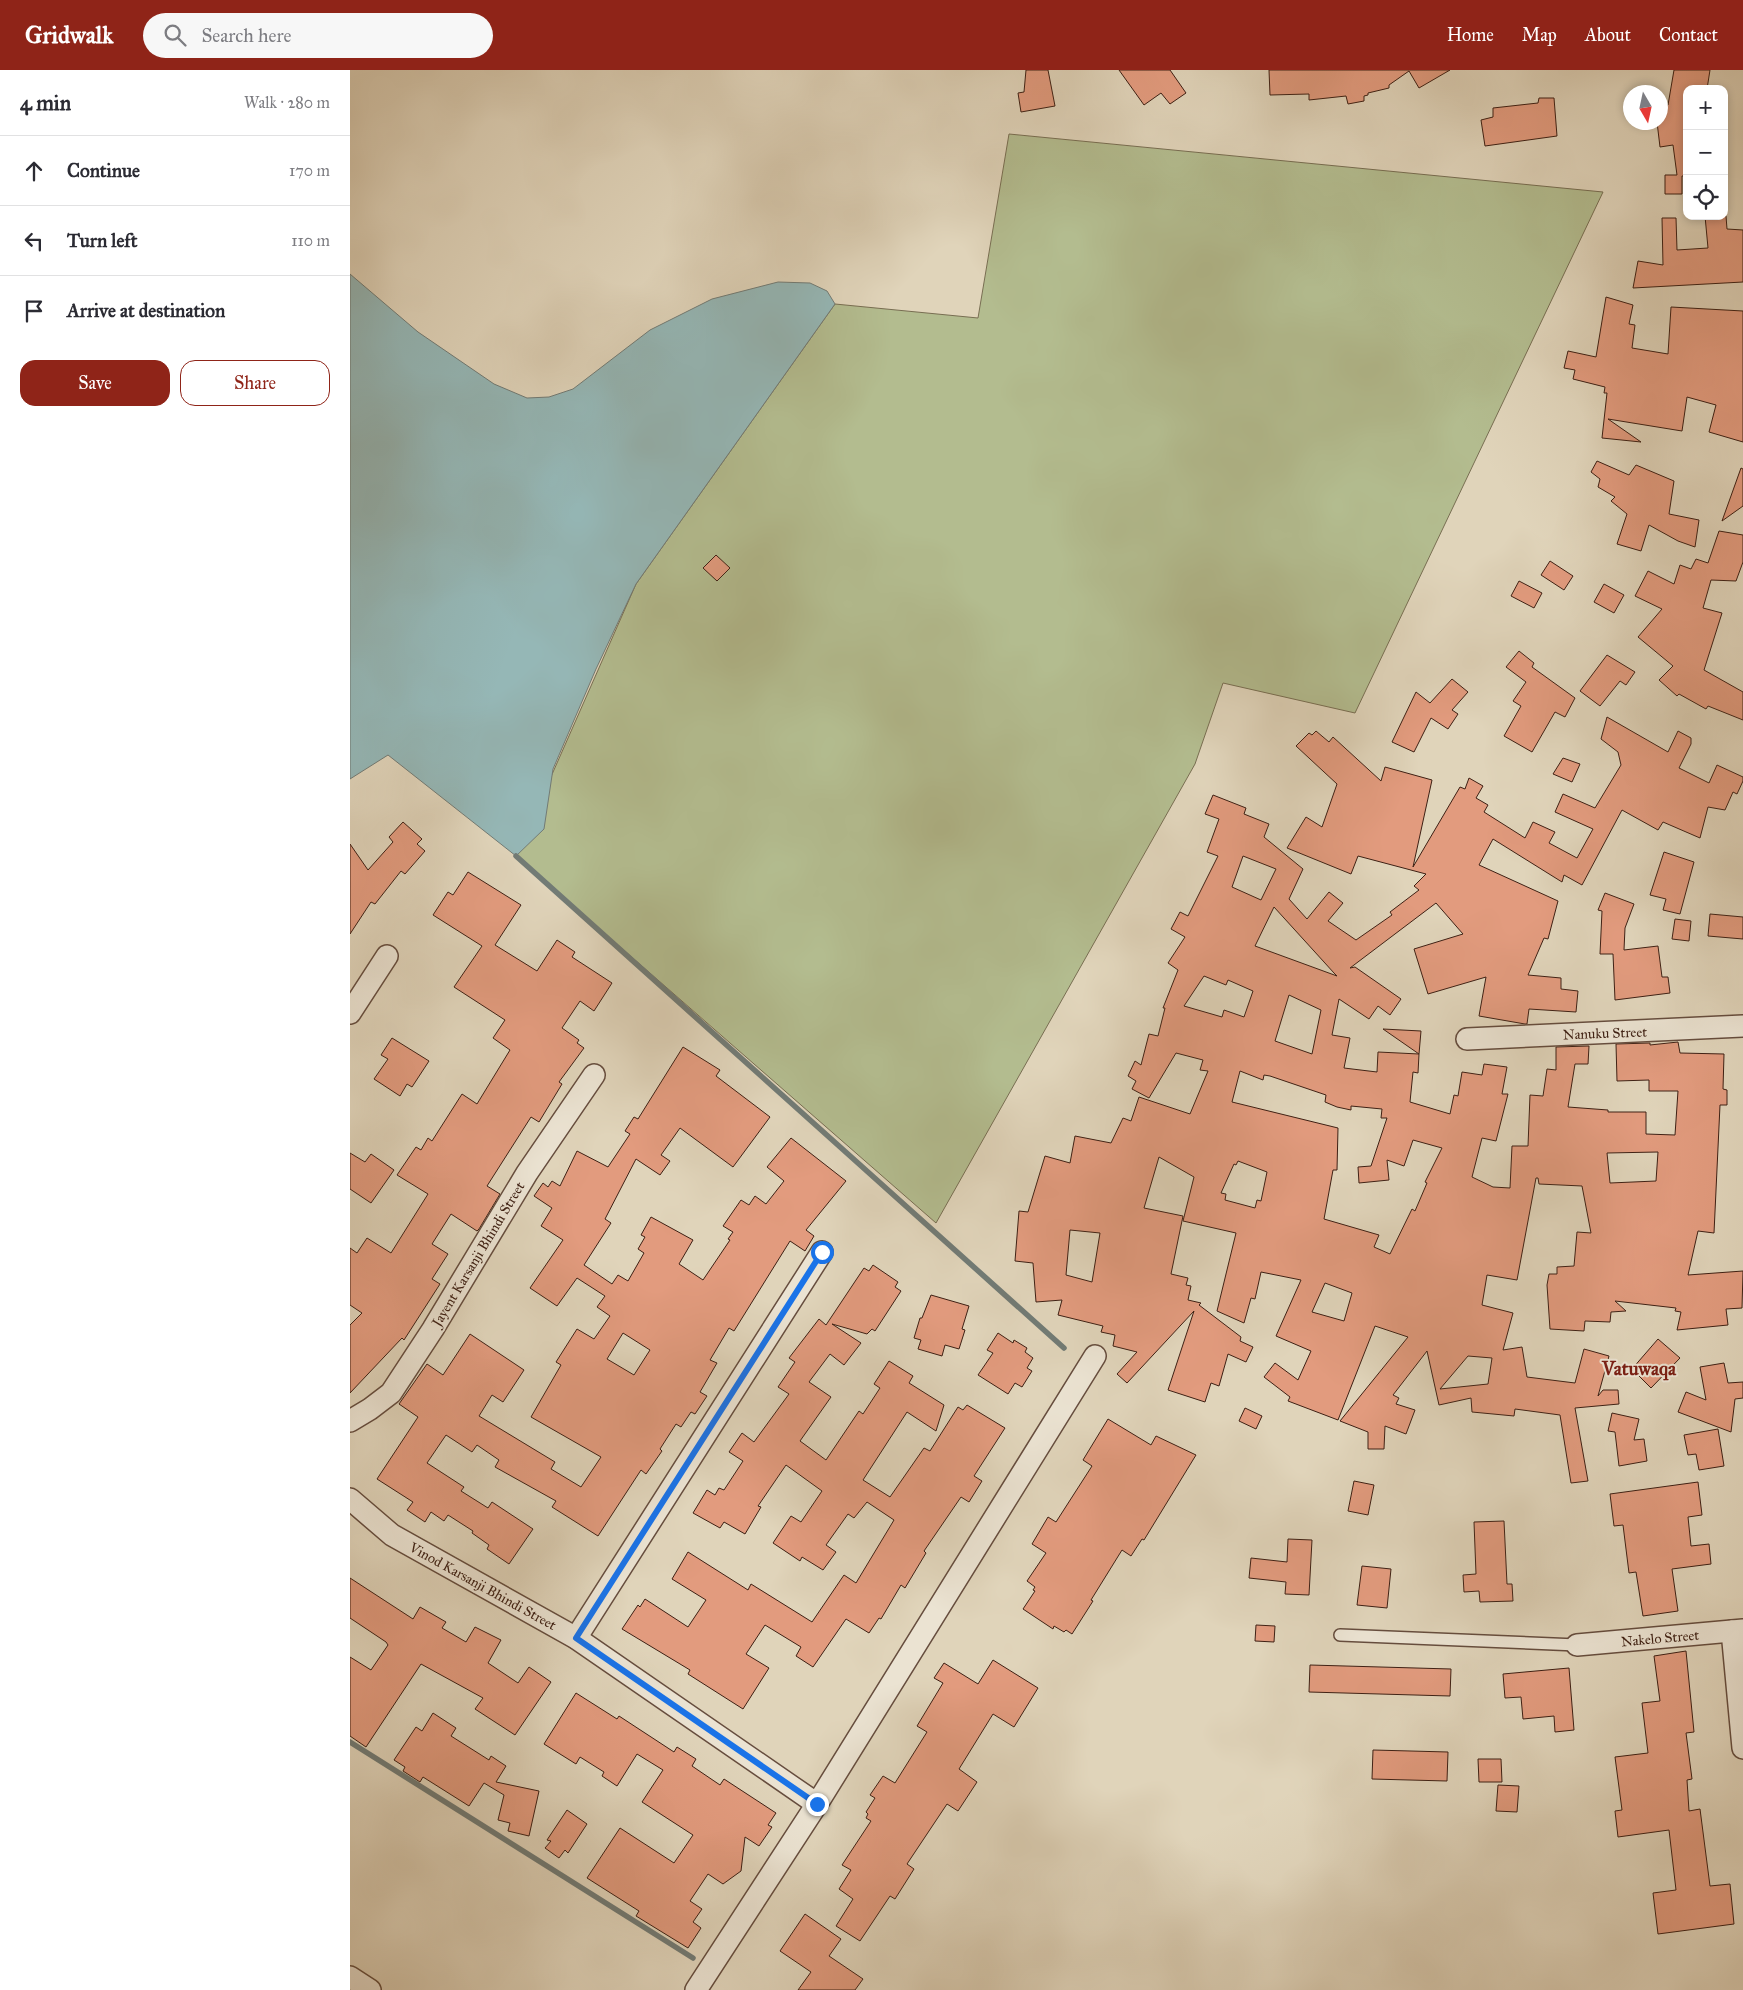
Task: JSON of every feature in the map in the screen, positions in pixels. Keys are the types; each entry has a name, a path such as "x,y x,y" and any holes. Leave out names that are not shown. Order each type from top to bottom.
{"street":[{"path":"350,1013 387,956"},
{"name":"Nanuku Street","path":"1467,1039 1743,1026"},
{"name":"Jayent Karsanji Bhindi Street","path":"350,1421 391,1393 433,1329 527,1172 594,1075"},
{"path":"576,1638 822,1252"},
{"path":"696,1990 817,1804 1095,1356"},
{"name":"Vinod Karsanji Bhindi Street","path":"350,1499 392,1535 576,1638 817,1804"},
{"path":"1738,1631 1743,1748"},
{"name":"Nakelo Street","path":"1578,1645 1738,1631"},
{"path":"350,1977 370,1990"}],"lane":[{"path":"1340,1635 1578,1645"}],"green space":[{"path":"1009,134 1603,192 1355,713 1223,683 1195,764 936,1223 516,856 636,584 835,304 978,318"}],"water":[{"path":"350,274 418,332 494,384 527,398 549,397 573,389 650,330 712,299 778,282 810,283 827,291 835,304 636,584 596,669 553,769 544,829 516,856 388,755 350,779"}],"building":[{"path":"1026,70 1048,70 1055,106 1021,112 1018,93 1024,92"},
{"path":"1119,70 1170,70 1186,93 1170,104 1161,93 1144,105"},
{"path":"1269,70 1450,70 1419,88 1409,71 1389,85 1389,88 1368,93 1368,95 1364,96 1364,101 1348,104 1346,96 1309,100 1309,94 1270,95"},
{"path":"1674,70 1710,70 1708,85 1683,85 1682,194 1665,194 1665,175 1677,175 1673,145 1660,147 1658,130 1668,130 1668,105"},
{"path":"1539,98 1554,98 1557,136 1485,146 1481,120 1493,117 1493,108 1538,103"},
{"path":"1662,218 1676,218 1677,250 1708,248 1705,220 1726,220 1727,229 1743,230 1743,282 1633,288 1638,261 1663,265"},
{"path":"1606,297 1633,305 1629,324 1635,325 1632,348 1668,354 1671,307 1743,311 1743,442 1709,432 1716,405 1687,397 1682,431 1608,419 1641,442 1602,438 1607,393 1604,393 1605,387 1573,379 1575,370 1564,368 1568,351 1596,357"},
{"path":"1597,461 1629,475 1636,465 1674,481 1669,514 1699,520 1695,547 1678,541 1649,525 1641,551 1617,544 1627,514 1611,501 1615,497 1598,487 1600,479 1591,472"},
{"path":"1741,468 1743,469 1743,506 1722,521"},
{"path":"1719,531 1743,535 1743,562 1736,581 1711,580 1703,608 1722,613 1704,670 1743,692 1743,720 1708,706 1706,709 1679,694 1677,696 1659,680 1673,666 1638,637 1662,609 1635,596 1648,571 1674,584 1680,565 1691,569 1696,559 1708,563"},
{"path":"716,555 730,568 717,581 703,568"},
{"path":"1550,561 1573,576 1564,590 1541,575"},
{"path":"1519,581 1542,593 1534,608 1511,596"},
{"path":"1604,584 1624,595 1614,613 1594,602"},
{"path":"1519,651 1534,663 1532,667 1575,698 1565,717 1555,712 1532,752 1504,736 1521,706 1513,701 1526,682 1506,667"},
{"path":"1607,655 1635,672 1626,685 1620,681 1600,706 1580,691"},
{"path":"1452,679 1468,692 1452,710 1458,714 1448,729 1431,718 1414,752 1392,742 1416,692 1430,703"},
{"path":"1607,717 1668,752 1678,731 1691,738 1691,744 1679,768 1709,783 1717,765 1743,777 1743,781 1737,794 1733,792 1725,810 1708,807 1700,838 1663,822 1658,830 1622,810 1582,885 1564,875 1562,882 1493,839 1479,865 1558,901 1548,939 1544,938 1528,975 1561,978 1561,989 1578,991 1576,1012 1529,1009 1527,1024 1479,1016 1486,977 1428,994 1414,949 1463,934 1436,903 1350,968 1355,967 1401,999 1390,1015 1378,1006 1369,1019 1339,999 1332,1035 1350,1038 1344,1068 1377,1072 1378,1052 1419,1054 1418,1073 1413,1072 1410,1102 1450,1114 1454,1095 1458,1096 1462,1072 1482,1075 1484,1064 1507,1067 1502,1094 1508,1094 1496,1141 1482,1138 1472,1177 1493,1187 1510,1188 1512,1146 1528,1146 1530,1095 1543,1096 1547,1069 1556,1070 1556,1047 1589,1046 1588,1064 1575,1064 1568,1107 1608,1110 1608,1112 1646,1112 1646,1134 1675,1135 1678,1091 1649,1091 1649,1080 1617,1081 1616,1044 1650,1043 1650,1045 1678,1042 1680,1053 1724,1054 1723,1089 1727,1090 1727,1105 1720,1105 1714,1233 1698,1231 1688,1275 1743,1271 1742,1308 1726,1309 1728,1325 1677,1330 1681,1312 1675,1311 1676,1308 1615,1301 1626,1311 1611,1312 1610,1322 1585,1321 1584,1331 1550,1329 1547,1285 1549,1274 1557,1274 1557,1267 1574,1266 1577,1232 1591,1233 1582,1186 1539,1184 1538,1178 1536,1178 1517,1280 1487,1275 1482,1305 1513,1313 1503,1350 1522,1347 1527,1377 1575,1383 1584,1349 1609,1356 1598,1396 1603,1390 1618,1390 1619,1404 1575,1408 1588,1481 1571,1483 1560,1415 1515,1409 1514,1416 1472,1412 1471,1398 1439,1405 1427,1351 1393,1395 1399,1398 1396,1404 1415,1410 1406,1434 1385,1426 1384,1449 1368,1449 1368,1432 1340,1421 1408,1337 1375,1326 1338,1420 1288,1401 1290,1397 1264,1377 1275,1363 1298,1380 1311,1351 1276,1336 1301,1280 1261,1272 1255,1299 1251,1298 1244,1323 1217,1311 1236,1233 1183,1221 1194,1177 1159,1157 1144,1208 1183,1216 1171,1274 1188,1278 1186,1285 1191,1286 1188,1300 1201,1303 1199,1305 1241,1337 1240,1341 1253,1347 1246,1362 1228,1354 1219,1386 1211,1383 1205,1402 1168,1390 1194,1311 1127,1383 1117,1374 1137,1352 1113,1346 1115,1335 1101,1332 1103,1326 1058,1315 1062,1300 1036,1302 1033,1263 1015,1261 1019,1211 1028,1212 1045,1156 1070,1163 1075,1136 1111,1143 1123,1118 1131,1121 1139,1097 1190,1114 1208,1071 1200,1070 1203,1060 1176,1053 1149,1098 1132,1089 1136,1081 1128,1076 1135,1061 1141,1065 1149,1034 1158,1036 1165,1008 1163,1008 1178,970 1168,963 1185,937 1171,929 1180,912 1188,916 1218,856 1207,852 1219,819 1205,814 1213,795 1246,808 1244,814 1269,824 1264,837 1303,869 1289,899 1307,919 1329,892 1343,903 1328,921 1356,940 1392,915 1390,912 1419,890 1414,886 1426,874 1358,856 1351,874 1287,848 1306,817 1322,827 1337,784 1296,746 1309,733 1312,735 1316,731 1329,742 1333,737 1381,781 1385,767 1432,780 1413,867 1460,787 1465,789 1469,778 1483,786 1476,798 1488,805 1484,812 1525,838 1533,822 1555,832 1549,843 1577,858 1593,829 1555,812 1563,794 1595,808 1621,765 1618,752 1601,739","holes":["1243,856 1276,869 1261,900 1232,887","1274,907 1334,973 1337,976 1255,946","1204,976 1226,985 1228,980 1253,991 1244,1017 1224,1010 1222,1017 1184,1006","1289,995 1321,1010 1312,1054 1275,1041","1240,1071 1263,1080 1264,1075 1270,1076 1326,1095 1325,1102 1337,1107 1351,1110 1351,1106 1382,1109 1381,1118 1387,1118 1371,1166 1358,1167 1359,1183 1389,1180 1387,1160 1404,1166 1413,1140 1442,1148 1425,1182 1427,1183 1415,1211 1412,1209 1390,1254 1374,1247 1379,1235 1324,1219 1333,1170 1337,1170 1338,1128 1232,1102","1658,1152 1656,1181 1610,1183 1607,1153","1238,1161 1267,1172 1261,1201 1257,1200 1255,1208 1225,1200 1226,1194 1221,1193 1234,1164 1236,1165","1070,1230 1100,1233 1092,1282 1066,1275","1325,1283 1352,1293 1344,1321 1312,1312","1468,1356 1492,1358 1488,1384 1440,1389"]},
{"path":"1563,758 1580,764 1572,782 1553,774"},
{"path":"403,822 422,839 417,844 425,851 405,874 401,871 375,904 371,902 350,934 350,844 368,870 393,842 389,837"},
{"path":"1664,852 1694,862 1680,914 1663,910 1666,899 1650,895"},
{"path":"468,872 521,905 495,945 537,971 557,940 575,952 572,957 612,983 594,1011 580,1001 562,1028 579,1040 577,1043 584,1048 559,1082 562,1084 539,1122 531,1117 487,1186 500,1194 479,1229 477,1231 451,1214 432,1244 448,1254 432,1279 440,1284 404,1340 402,1338 350,1393 350,1325 362,1313 350,1305 350,1248 357,1253 367,1238 391,1253 428,1194 397,1175 416,1147 421,1150 428,1138 432,1141 462,1094 477,1104 510,1050 493,1038 505,1020 454,987 482,946 433,915 448,892 453,895"},
{"path":"1605,893 1634,904 1625,928 1624,950 1658,946 1662,977 1668,977 1670,993 1615,1000 1613,954 1600,954 1602,911 1598,910"},
{"path":"1710,914 1743,917 1743,939 1708,936"},
{"path":"1675,919 1691,921 1689,941 1672,939"},
{"path":"1383,1029 1421,1031 1419,1054"},
{"path":"392,1038 429,1061 412,1087 407,1084 400,1096 374,1079 388,1059 381,1055"},
{"path":"683,1047 720,1070 716,1076 770,1117 733,1167 680,1128 661,1155 670,1161 660,1175 636,1159 605,1219 611,1223 584,1265 612,1284 618,1275 628,1281 644,1253 638,1249 645,1237 641,1235 651,1217 693,1240 679,1264 703,1280 730,1240 728,1239 733,1232 723,1226 741,1200 749,1205 755,1196 766,1204 784,1181 767,1167 791,1138 846,1181 806,1230 814,1236 805,1251 790,1241 734,1331 729,1328 710,1360 717,1363 700,1392 707,1396 695,1414 691,1412 681,1427 676,1424 660,1449 662,1451 646,1474 641,1470 598,1536 552,1507 556,1501 495,1467 499,1460 477,1445 472,1452 446,1435 427,1463 464,1487 461,1491 488,1508 492,1502 533,1529 509,1564 487,1549 489,1545 472,1533 473,1531 448,1515 444,1521 431,1512 425,1522 407,1510 413,1502 377,1479 418,1417 399,1404 427,1364 443,1375 470,1334 524,1370 503,1402 492,1395 479,1416 555,1462 551,1469 581,1487 601,1457 531,1417 561,1365 556,1362 577,1329 594,1339 610,1316 597,1307 605,1296 577,1278 557,1306 530,1288 563,1240 541,1226 552,1208 534,1196 543,1183 548,1187 552,1181 560,1186 577,1151 608,1167 630,1134 625,1131 634,1117 638,1119","holes":["623,1333 650,1350 634,1375 607,1359"]},
{"path":"350,1153 365,1162 371,1154 394,1170 371,1203 350,1189"},
{"path":"873,1265 898,1282 895,1287 901,1291 875,1331 872,1329 867,1334 832,1324 861,1343 844,1365 830,1354 809,1382 831,1397 800,1441 826,1460 859,1411 863,1414 880,1388 874,1384 889,1361 913,1376 909,1383 944,1405 936,1431 907,1412 863,1480 890,1497 924,1448 930,1451 958,1407 963,1410 967,1405 1005,1428 974,1476 982,1481 969,1502 961,1497 924,1551 926,1553 905,1588 901,1585 881,1619 879,1618 869,1633 846,1619 813,1667 796,1656 801,1647 765,1625 746,1654 769,1668 743,1709 688,1674 690,1670 622,1629 638,1605 640,1607 645,1599 688,1627 706,1600 672,1579 688,1552 748,1590 751,1584 812,1622 844,1575 856,1583 894,1520 867,1502 854,1518 848,1514 826,1545 836,1552 823,1570 802,1557 800,1561 773,1543 791,1516 801,1522 822,1491 786,1465 758,1506 761,1507 745,1534 724,1522 720,1528 693,1513 707,1490 715,1495 719,1488 724,1490 743,1461 729,1452 742,1433 754,1442 789,1394 778,1387 795,1362 789,1358 819,1319 826,1325 864,1268 869,1271"},
{"path":"931,1295 969,1306 962,1329 965,1330 959,1349 945,1345 942,1356 918,1349 921,1340 914,1338 920,1318 922,1318"},
{"path":"998,1333 1013,1343 1014,1340 1027,1348 1025,1352 1033,1358 1027,1368 1032,1371 1022,1387 1015,1383 1008,1394 978,1375 993,1353 987,1350"},
{"path":"1658,1339 1680,1358 1651,1388 1632,1369"},
{"path":"1724,1363 1728,1383 1743,1382 1743,1398 1735,1399 1731,1432 1678,1412 1686,1392 1706,1400 1700,1367"},
{"path":"1245,1408 1262,1416 1256,1429 1239,1421"},
{"path":"1612,1413 1639,1419 1634,1440 1644,1439 1647,1461 1619,1466 1615,1432 1608,1431"},
{"path":"1108,1419 1151,1445 1156,1436 1196,1455 1144,1540 1142,1539 1131,1556 1122,1550 1072,1634 1054,1626 1053,1629 1023,1609 1035,1591 1033,1590 1035,1587 1027,1581 1046,1553 1032,1544 1048,1517 1056,1522 1092,1466 1083,1460"},
{"path":"1718,1429 1724,1466 1699,1470 1696,1454 1688,1455 1684,1435"},
{"path":"1354,1481 1374,1485 1368,1515 1348,1511"},
{"path":"1698,1482 1702,1515 1688,1517 1691,1546 1709,1544 1711,1564 1672,1569 1678,1611 1643,1616 1636,1572 1629,1573 1623,1525 1614,1526 1610,1494"},
{"path":"1504,1521 1507,1584 1512,1584 1513,1601 1480,1602 1479,1591 1464,1592 1463,1575 1476,1574 1474,1522"},
{"path":"1288,1539 1312,1540 1309,1595 1285,1594 1286,1582 1249,1578 1251,1558 1287,1562"},
{"path":"1362,1566 1391,1569 1387,1608 1357,1605"},
{"path":"350,1578 413,1619 420,1607 446,1622 442,1628 466,1642 475,1627 501,1640 488,1663 518,1683 529,1667 551,1682 515,1735 475,1709 483,1698 421,1664 366,1747 350,1736 350,1657 371,1670 388,1645 350,1618"},
{"path":"1256,1625 1275,1626 1274,1642 1255,1641"},
{"path":"1686,1651 1694,1732 1686,1733 1692,1779 1687,1780 1689,1811 1700,1809 1710,1886 1730,1884 1734,1924 1658,1934 1653,1893 1676,1890 1669,1830 1618,1837 1615,1811 1622,1810 1615,1757 1648,1753 1642,1703 1660,1701 1654,1656"},
{"path":"993,1660 1038,1688 1014,1727 993,1714 959,1769 977,1782 958,1811 947,1804 907,1864 914,1869 895,1899 890,1896 860,1941 836,1926 853,1899 839,1889 851,1870 842,1865 871,1821 866,1818 868,1814 866,1812 875,1798 870,1795 883,1776 895,1783 927,1732 917,1726 943,1683 934,1678 944,1663 978,1684"},
{"path":"1310,1665 1451,1669 1450,1696 1309,1692"},
{"path":"1569,1668 1574,1730 1555,1732 1554,1716 1523,1719 1521,1697 1505,1698 1503,1674"},
{"path":"576,1693 617,1719 619,1716 674,1752 677,1747 696,1759 692,1766 720,1785 724,1779 776,1813 768,1825 772,1827 759,1846 745,1837 741,1871 723,1884 708,1874 690,1901 702,1909 693,1922 701,1928 688,1948 636,1916 639,1911 587,1878 620,1828 674,1863 693,1835 642,1802 663,1770 637,1754 617,1786 602,1776 604,1772 580,1757 576,1764 544,1744"},
{"path":"433,1713 456,1728 451,1736 489,1760 491,1756 506,1766 496,1782 539,1791 529,1836 508,1831 510,1823 498,1820 504,1795 484,1783 469,1806 423,1777 420,1782 403,1771 405,1767 394,1760 416,1727 422,1731"},
{"path":"1373,1750 1448,1752 1447,1781 1372,1779"},
{"path":"1478,1759 1501,1759 1502,1782 1479,1782"},
{"path":"1498,1785 1519,1786 1517,1812 1496,1811"},
{"path":"567,1810 587,1824 568,1853 565,1850 559,1858 545,1848 551,1841 547,1840"},
{"path":"805,1914 841,1939 829,1956 863,1979 855,1990 798,1990 811,1972 780,1951"}],"waterway":[{"path":"516,856 1064,1348"},
{"path":"350,1742 693,1958"}],"district":[{"name":"Vatuwaqa","path":"1639,1368"}],"route":[{"path":"817,1804 576,1638 822,1252"}]}
